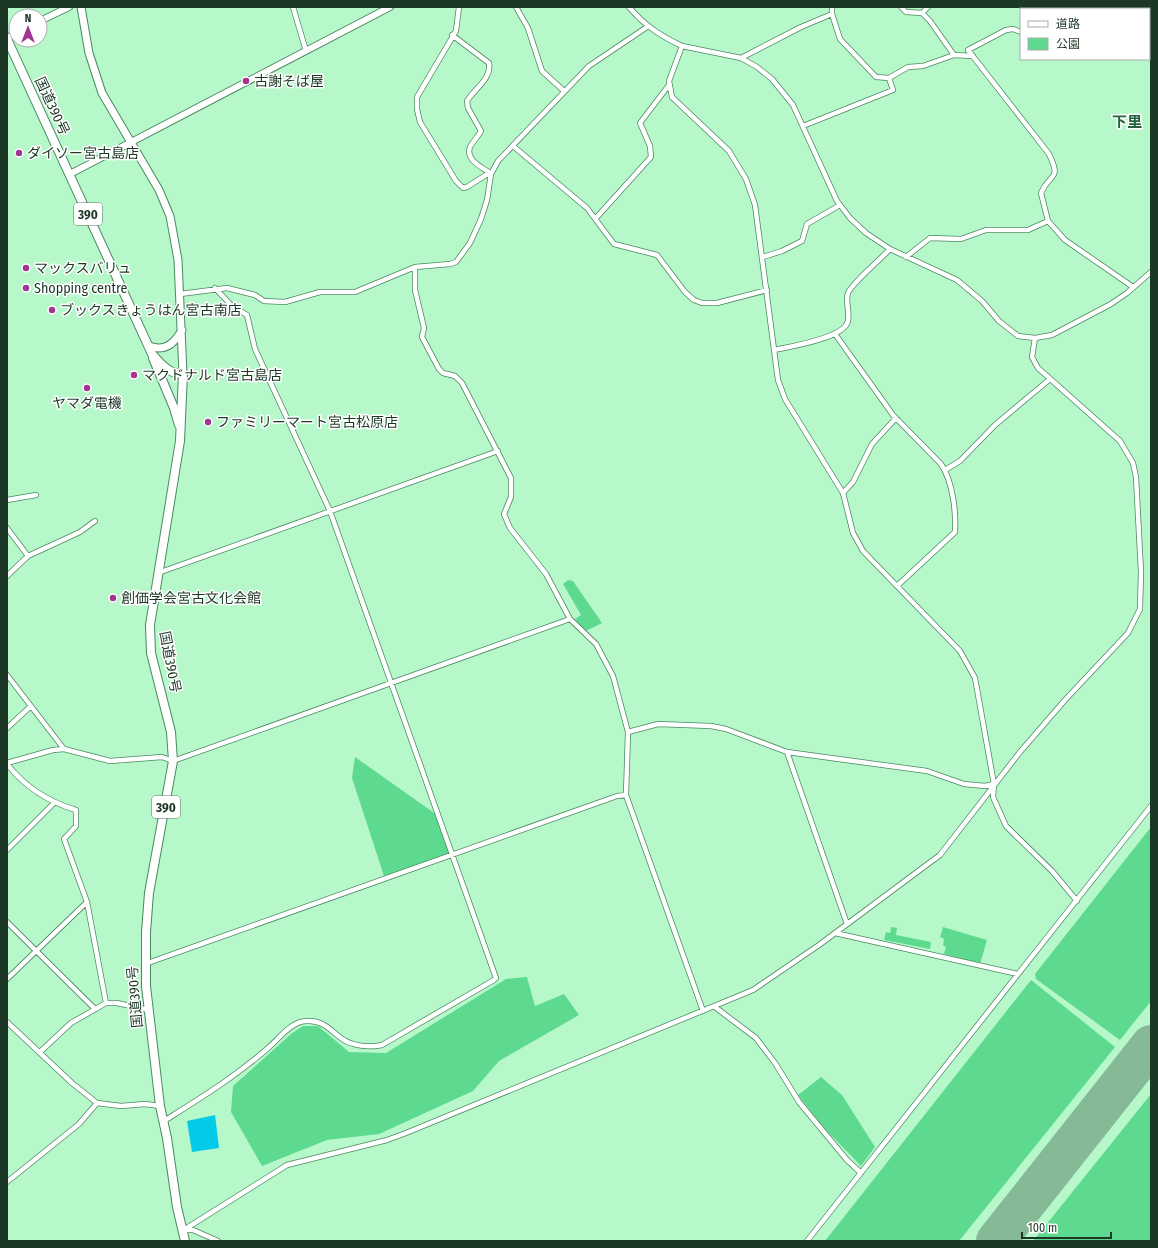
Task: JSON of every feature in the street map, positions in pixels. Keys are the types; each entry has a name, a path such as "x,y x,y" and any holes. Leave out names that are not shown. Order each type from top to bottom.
{"highway":[{"name":"国道390号","path":"7,38 150,350 167,369 176,374 183,374 181,432 150,624 150,640 157,681 171,732 173,761 149,893 145,964 148,1010 160,1106 164,1121 182,1231 185,1241"},
{"path":"150,350 174,408 181,432"}],"main road":[{"path":"81,7 89,53 102,93 159,190 170,216 177,252 182,329 183,374"},
{"path":"150,350 167,347 176,340 182,329"}],"street":[{"path":"48,17 69,7"},
{"path":"293,7 306,51"},
{"path":"70,174 390,7"},
{"path":"459,7 456,31 452,35 417,97 417,109 420,122 456,181 463,188 467,188 490,173 498,161 589,66 647,27"},
{"path":"516,7 528,28 542,70 564,91"},
{"path":"629,7 647,27 660,36 682,46 740,58 757,67 772,79 793,105 840,205 858,226 890,249 957,280 982,301 1004,326 1018,336 1035,338 1052,335 1090,316 1119,299 1151,272"},
{"path":"832,7 832,14 840,39 876,77 889,78 908,67 923,66 954,55 972,56"},
{"path":"901,7 906,12 922,13 930,21 954,55"},
{"path":"922,13 928,7"},
{"path":"740,58 801,27 832,14"},
{"path":"1020,32 1013,29 1006,30 968,50 1049,154 1056,170 1041,193 1048,221 1065,240 1133,287"},
{"path":"452,35 489,63 490,69 487,78 467,101 468,108 481,131 470,148 469,155 471,159 490,173"},
{"path":"682,46 669,81 672,97 729,151 739,166 755,205 778,380 785,399 843,493 853,533 863,551 960,651 975,678 994,784 993,797 1006,826 1052,871 1077,901"},
{"path":"803,126 888,94 893,90 889,78"},
{"path":"596,218 651,157 650,146 640,123 669,86"},
{"path":"513,146 572,194 596,218 614,244 657,255 681,288 694,300 702,303 717,303 767,290"},
{"path":"180,294 215,288 239,290 255,295 264,301 285,302 320,292 361,290 415,267 450,264 456,262 462,256 470,243 485,206 490,173"},
{"path":"763,257 802,241 807,224 840,205"},
{"path":"906,257 930,238 961,239 986,230 1028,230 1048,221"},
{"path":"774,350 834,334 842,330 848,320 846,300 850,290 890,249"},
{"path":"415,267 415,290 424,328 422,337 439,369 443,373 456,376 462,383 511,478 512,488 506,508 505,519 510,528 546,574 570,619 596,644 613,676 628,732 626,795 703,1012"},
{"path":"164,1121 234,1076 288,1029 301,1021 318,1022 326,1025 341,1038 354,1044 371,1047 382,1046 494,980 495,974 330,511 254,349 248,315 232,306 215,288"},
{"path":"834,334 896,418 945,470 954,500 956,532 897,586"},
{"path":"182,1231 287,1166 406,1134 715,1007 758,987 835,933 940,855 994,784 1065,700 1128,633 1140,609 1141,572 1136,477 1133,463 1120,441 1035,364 1032,357 1035,338"},
{"path":"945,470 960,461 995,425 1050,379"},
{"path":"843,493 853,482 872,444 896,418"},
{"path":"158,573 498,451"},
{"path":"7,500 36,495"},
{"path":"7,576 28,556 80,532 95,521"},
{"path":"7,528 28,556"},
{"path":"106,1003 87,902 64,839 76,826 76,810 54,803 17,777 7,763 53,750 64,749 110,761 162,757 173,761 570,619"},
{"path":"7,675 64,749"},
{"path":"7,728 31,706"},
{"path":"628,732 658,724 711,726 726,729 787,752 927,771 964,784 985,786 994,784"},
{"path":"787,752 847,924"},
{"path":"145,964 616,796 626,795"},
{"path":"7,850 54,803"},
{"path":"807,1241 1151,806"},
{"path":"7,979 87,902"},
{"path":"7,922 95,1009"},
{"path":"835,933 1018,974"},
{"path":"40,1052 70,1023 106,1003 117,1003 148,1010"},
{"path":"715,1007 756,1038 775,1063 799,1102 847,1160 861,1173"},
{"path":"7,1022 72,1083 97,1103 121,1106 145,1104 160,1106"},
{"path":"7,1182 80,1124 97,1103"},
{"path":"182,1231 186,1229 193,1230 218,1241"}],"green space":[{"path":"568,580 573,581 602,623 586,631 575,619 581,615 563,584"},
{"path":"355,757 437,815 451,854 384,876 352,778"},
{"path":"1151,827 1151,1001 1120,1040 1036,979 1035,974"},
{"path":"891,927 897,928 896,935 931,942 930,949 884,940 886,932 890,933"},
{"path":"943,927 987,940 980,964 944,954 946,947 943,945 944,939 940,937"},
{"path":"527,977 535,1006 564,994 579,1015 499,1061 473,1091 379,1134 327,1140 262,1166 231,1112 233,1086 291,1034 303,1026 318,1026 349,1052 386,1053 506,979"},
{"path":"1031,980 1115,1047 959,1241 825,1241"},
{"path":"821,1077 842,1095 875,1147 861,1166 825,1129 798,1095"},
{"path":"1151,1094 1151,1241 1033,1241"}],"water":[{"path":"215,1115 219,1148 192,1152 187,1121"}],"runway":[{"path":"996,1241 1151,1045"}],"place":[{"name":"古謝そば屋","path":"246,81"},
{"name":"ダイソー宮古島店","path":"19,153"},
{"name":"マックスバリュ","path":"26,268"},
{"name":"Shopping centre","path":"26,288"},
{"name":"ブックスきょうはん宮古南店","path":"52,310"},
{"name":"マクドナルド宮古島店","path":"134,375"},
{"name":"ヤマダ電機","path":"87,388"},
{"name":"ファミリーマート宮古松原店","path":"208,422"},
{"name":"創価学会宮古文化会館","path":"113,598"}],"district":[{"name":"下里","path":"1127,122"}]}
